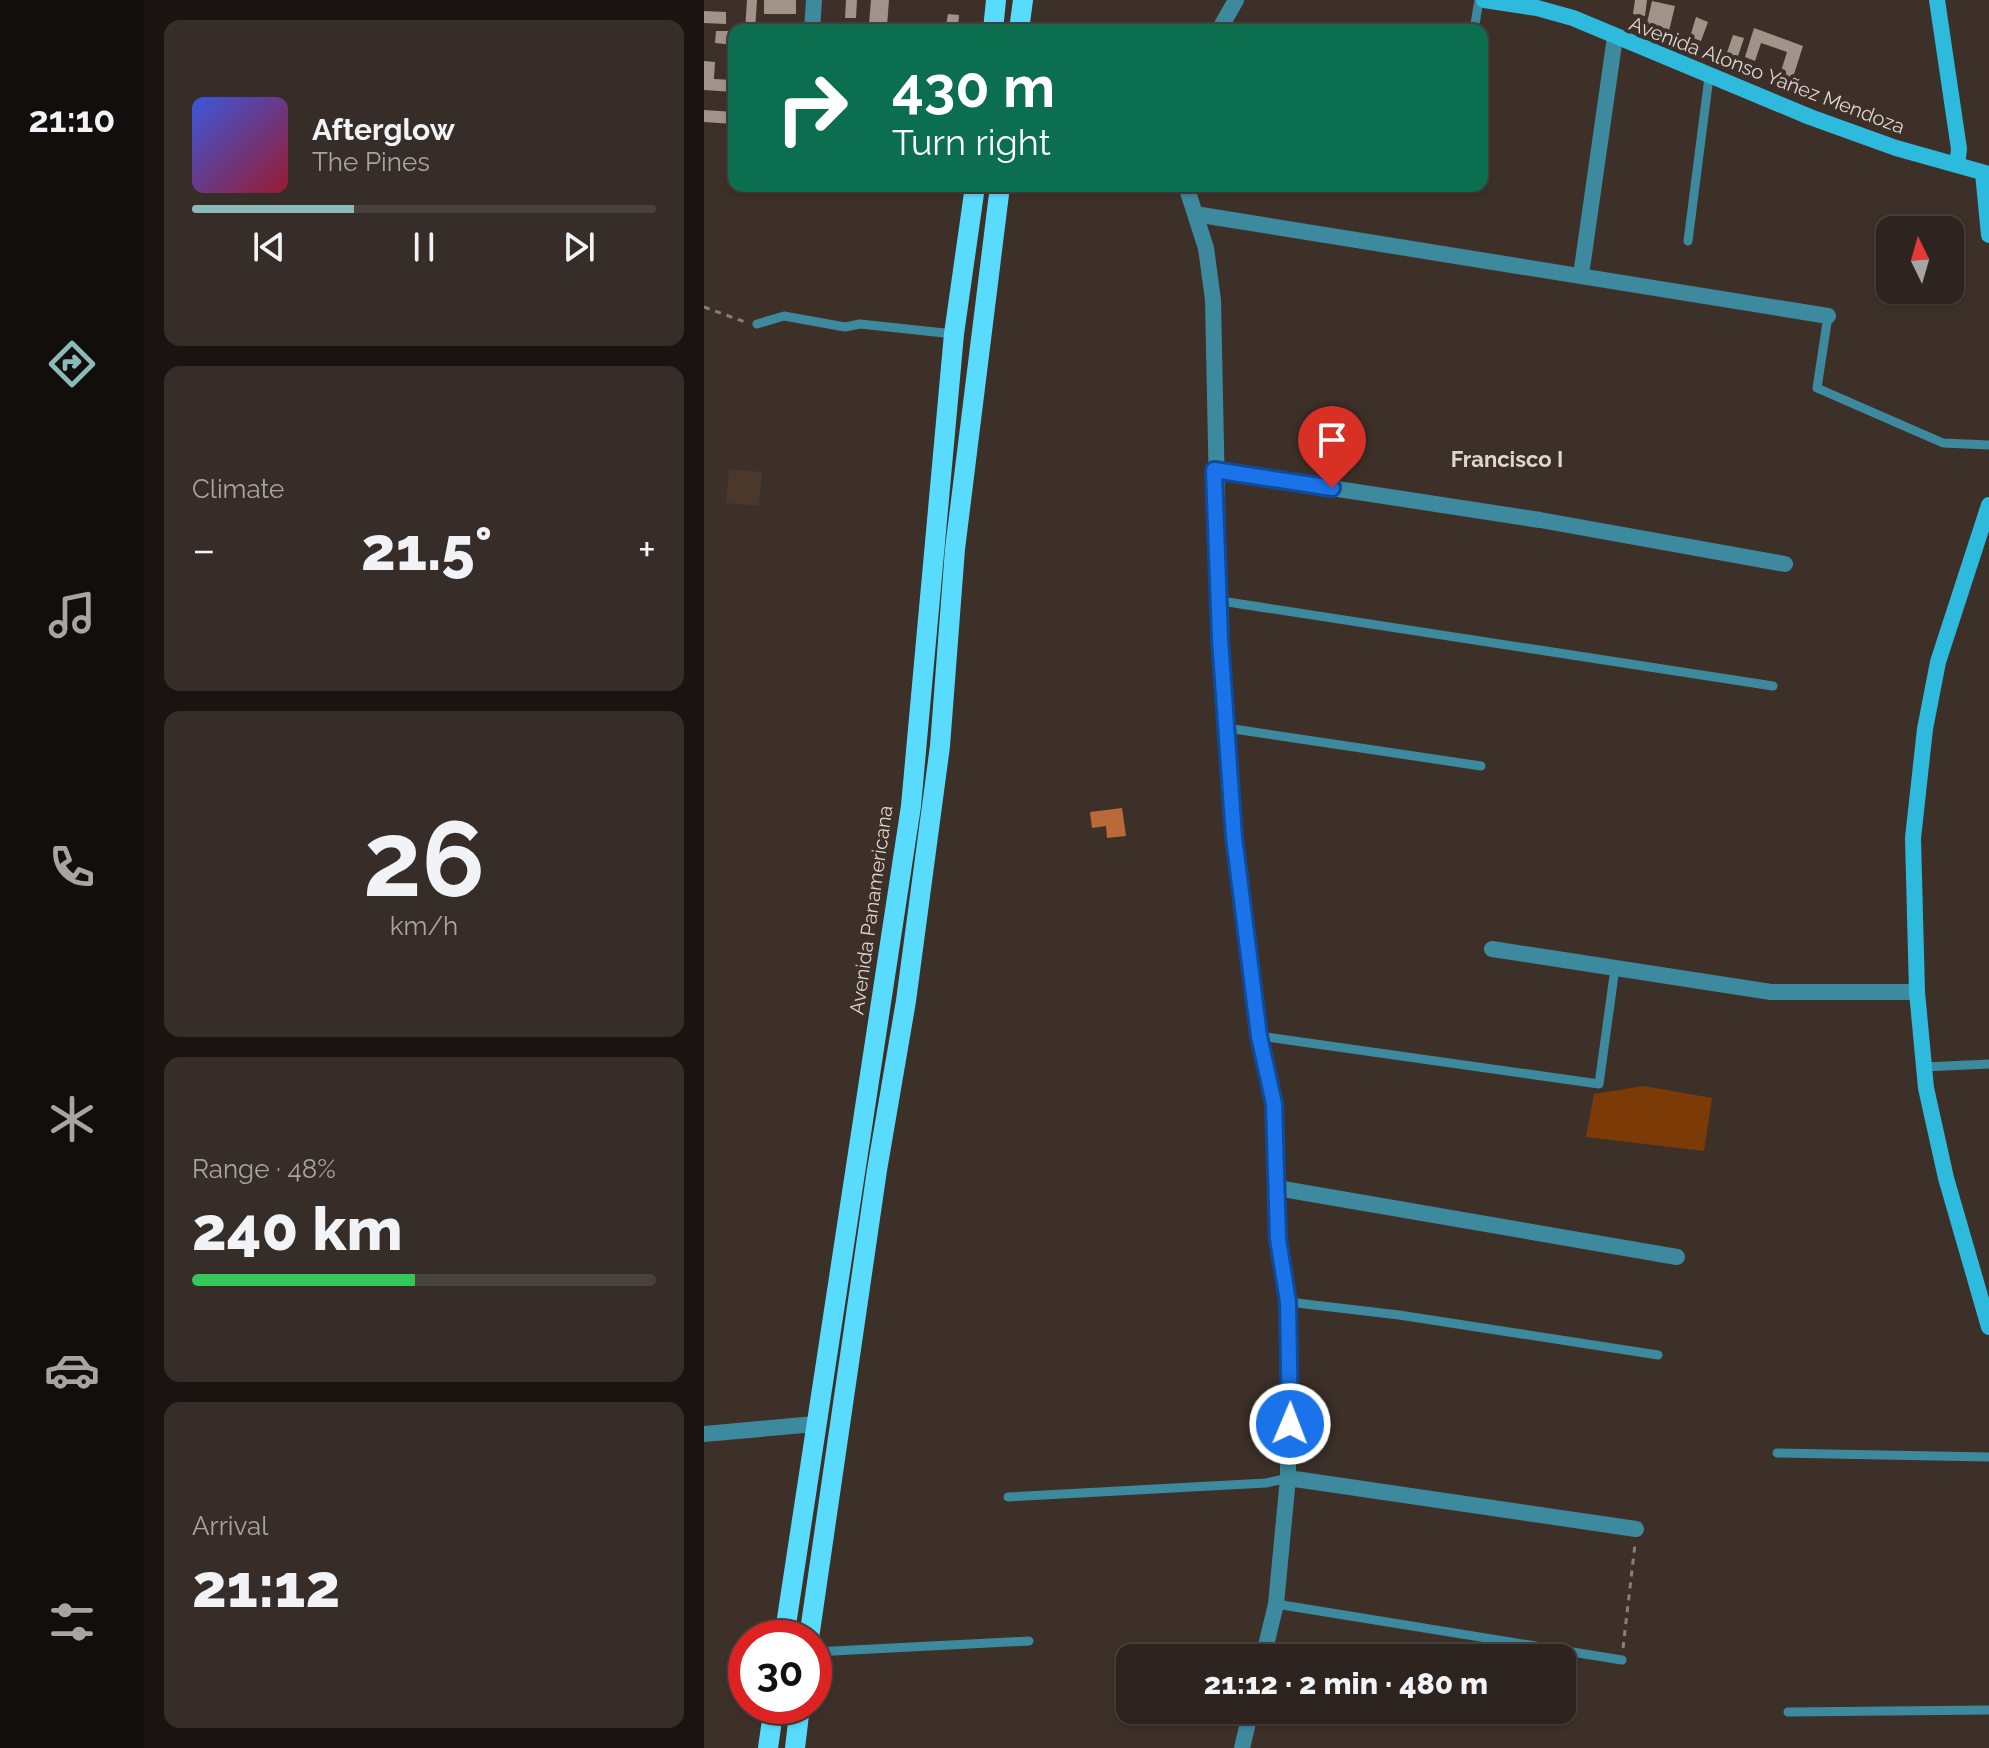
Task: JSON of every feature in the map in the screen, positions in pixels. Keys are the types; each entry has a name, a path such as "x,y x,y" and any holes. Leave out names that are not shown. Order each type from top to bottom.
{"main road":[{"path":"994,24 996,0"},
{"path":"1020,24 1023,0"},
{"name":"Avenida Alonso Yañez Mendoza","path":"1482,0 1561,15 1709,77 1896,148 1986,173"},
{"path":"1937,0 1959,149 1957,165"},
{"path":"1986,173 1989,235"},
{"name":"Avenida Panamericana","path":"812,1620 862,1270 906,1001 940,746 948,647 945,548 950,386 954,334 974,192"},
{"name":"Avenida Panamericana","path":"787,1620 911,806 926,645 973,387 999,192"},
{"path":"950,386 973,387"},
{"path":"1989,505 1938,662 1925,729 1913,838 1917,992 1924,1067 1946,1178 1989,1327"},
{"path":"926,645 948,647"},
{"path":"882,998 906,1001"},
{"path":"841,1266 862,1270"},
{"path":"804,1500 828,1504"},
{"path":"768,1748 771,1724"},
{"path":"795,1748 798,1724"}],"street":[{"path":"812,24 814,0"},
{"path":"1222,24 1236,0"},
{"path":"1581,275 1615,37"},
{"path":"1188,192 1206,248 1213,300 1214,470 1220,639 1234,837 1259,1036 1274,1104 1278,1239 1288,1302 1288,1478 1276,1604 1266,1644"},
{"path":"1195,214 1828,316"},
{"path":"1214,470 1540,520 1785,564"},
{"path":"1492,949 1771,992 1917,992"},
{"path":"1277,1188 1677,1257"},
{"path":"704,1434 815,1424"},
{"path":"1288,1478 1636,1529"},
{"path":"1242,1748 1248,1724"}],"lane":[{"path":"1476,24 1482,0"},
{"path":"1688,241 1709,77"},
{"path":"757,324 784,316 845,327 860,324 954,334"},
{"path":"1828,316 1817,388 1943,443 1989,445"},
{"path":"1221,601 1773,686"},
{"path":"1227,728 1481,766"},
{"path":"1259,1036 1599,1084 1615,968"},
{"path":"1924,1067 1989,1064"},
{"path":"1288,1302 1399,1315 1658,1355"},
{"path":"1777,1453 1989,1457"},
{"path":"1008,1497 1266,1483 1288,1478"},
{"path":"1276,1604 1622,1660"},
{"path":"832,1651 1029,1641"},
{"path":"1788,1712 1989,1710"}],"path":[{"path":"704,307 733,320 757,324"},
{"path":"1622,1660 1636,1529"}],"shaded area":[{"path":"729,469 762,472 759,506 726,503"},
{"path":"1122,808 1126,836 1107,838 1106,826 1092,828 1090,812"},
{"path":"1644,1086 1712,1098 1704,1151 1586,1137 1594,1094"}],"building":[{"path":"747,0 757,0 755,24 745,24"},
{"path":"764,0 796,0 796,14 764,14"},
{"path":"846,0 857,0 856,18 845,18"},
{"path":"871,0 889,0 887,24 869,24"},
{"path":"1635,0 1647,0 1645,16 1633,14"},
{"path":"1652,1 1675,6 1668,35 1646,27"},
{"path":"704,11 726,12 726,24 704,23"},
{"path":"948,14 959,15 958,24 946,24"},
{"path":"1696,17 1708,22 1701,41 1690,37"},
{"path":"1754,28 1803,46 1788,93 1776,87 1787,52 1761,43 1755,61 1745,57"},
{"path":"716,31 728,31 728,44 715,43"},
{"path":"1733,35 1744,38 1734,68 1723,64"},
{"path":"704,61 715,62 714,79 728,80 728,92 704,90"},
{"path":"704,110 728,112 728,124 704,122"}],"district":[{"name":"Francisco I","path":"1507,459"}],"route":[{"path":"1290,1424 1288,1302 1278,1239 1274,1104 1259,1036 1234,837 1220,639 1214,470 1332,488"}]}
